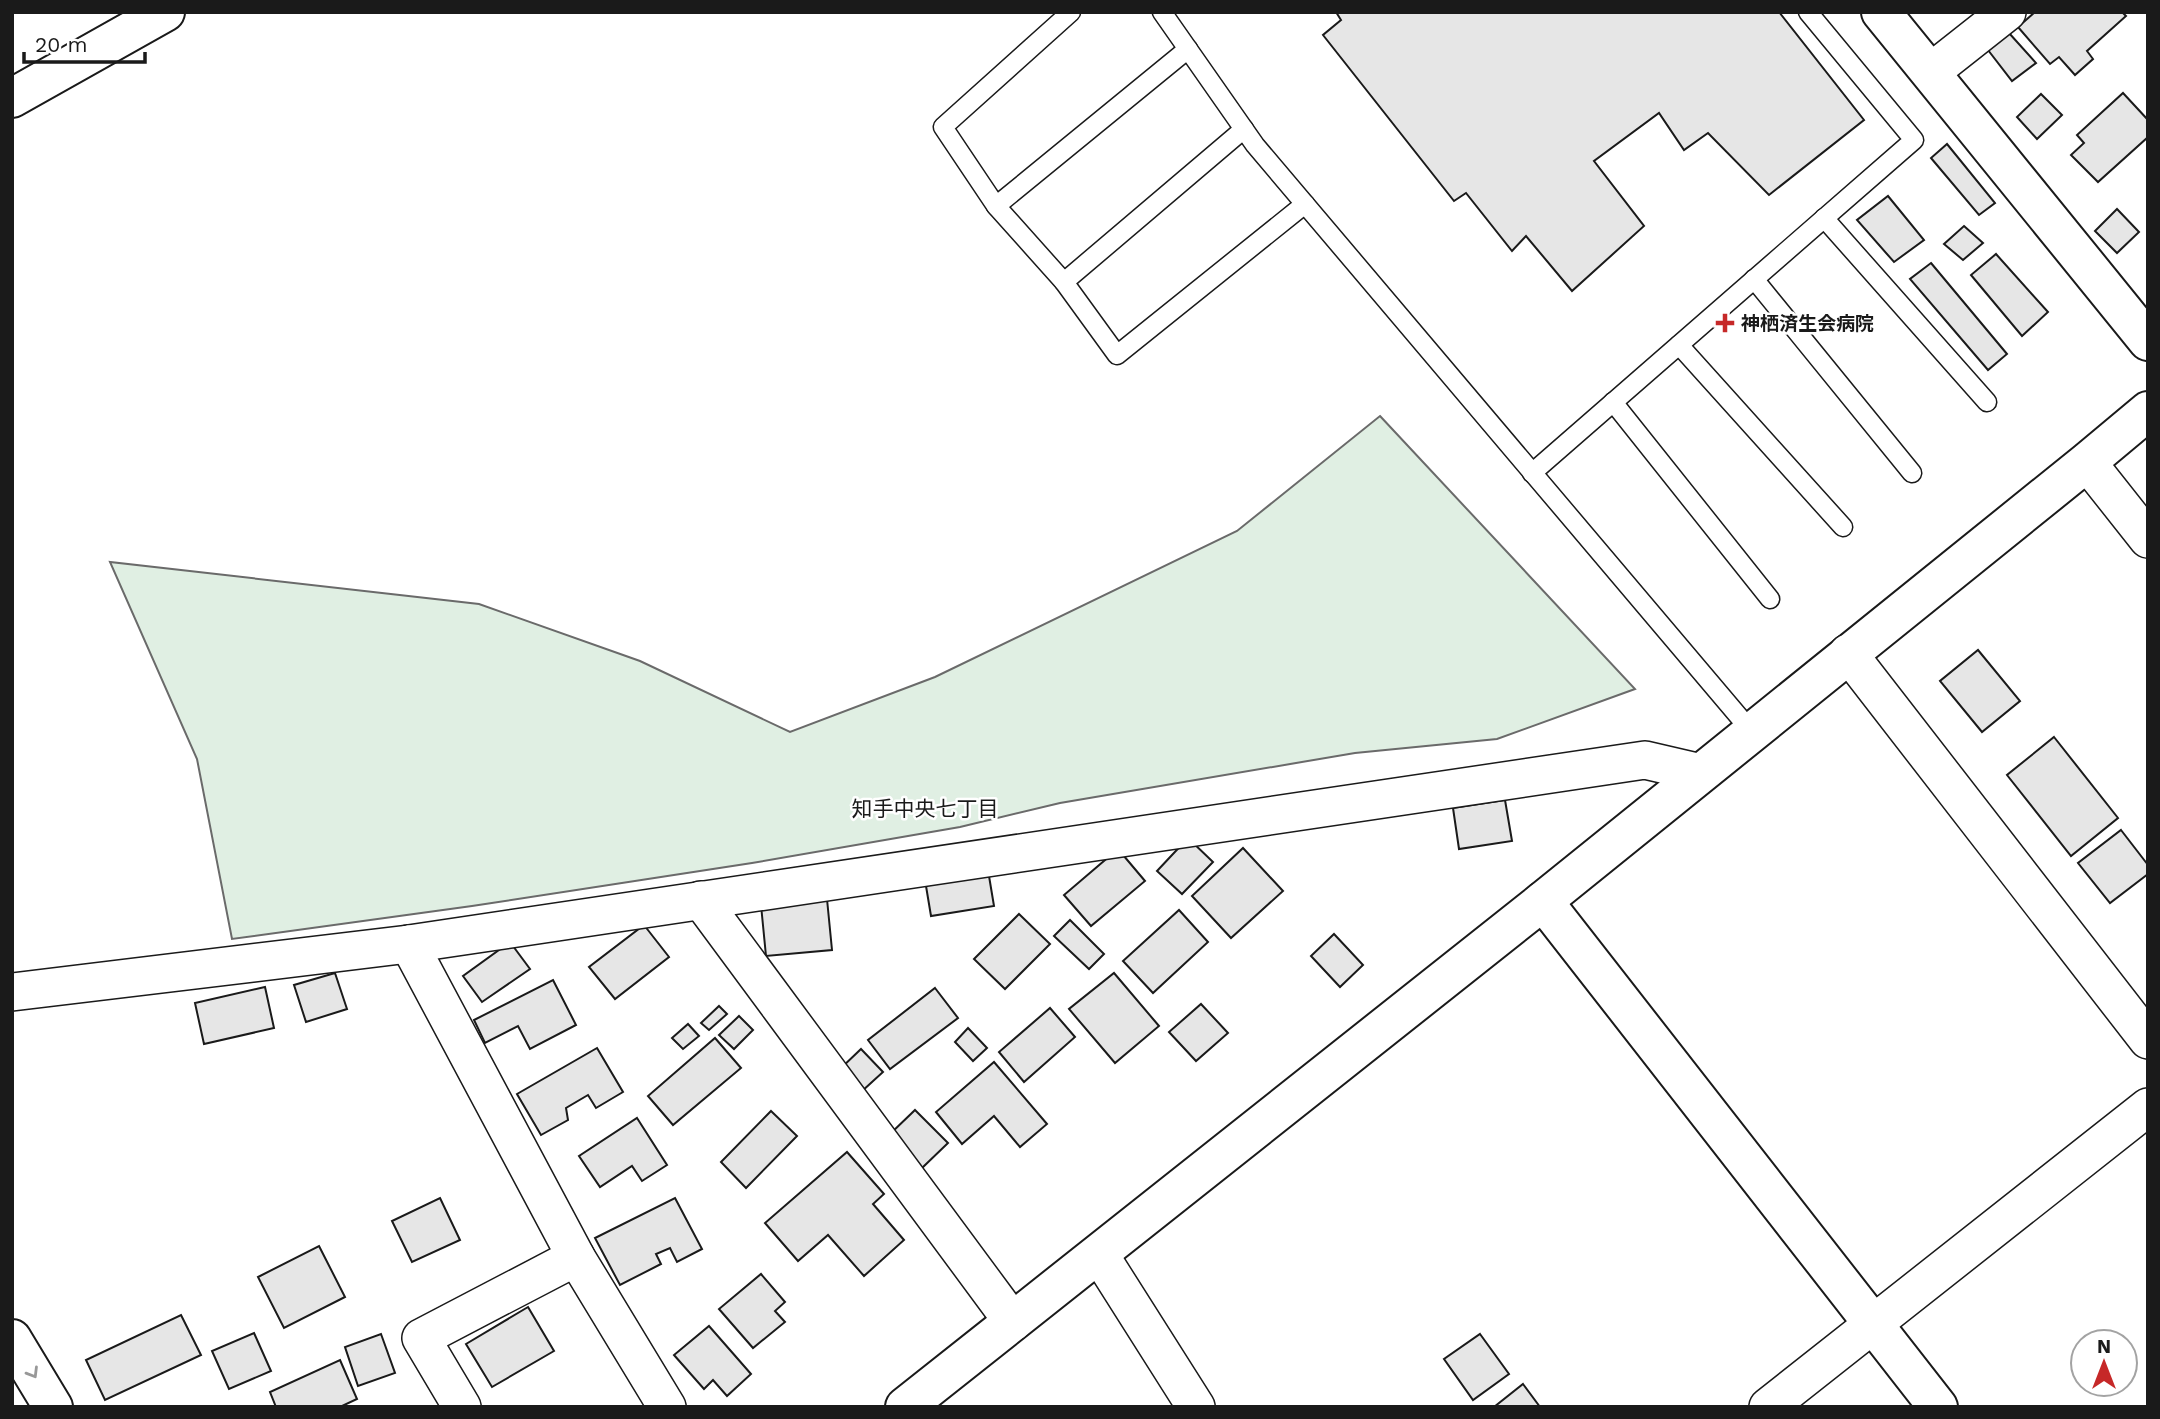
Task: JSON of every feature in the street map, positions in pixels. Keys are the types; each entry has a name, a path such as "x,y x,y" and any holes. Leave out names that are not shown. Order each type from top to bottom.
{"street":[{"path":"12,99 165,12"},
{"path":"1881,12 2148,341"},
{"path":"1931,72 2007,12"},
{"path":"905,1407 1543,901 2148,411"},
{"path":"2087,462 2148,539"},
{"path":"1848,653 2148,1040"},
{"path":"12,992 409,944 1646,760 1701,773"},
{"path":"701,900 1013,1322"},
{"path":"1543,901 1938,1407"},
{"path":"409,944 576,1257 667,1407"},
{"path":"1768,1407 2148,1107"},
{"path":"1099,1254 1196,1407"},
{"path":"462,1407 421,1338 576,1257"},
{"path":"12,1339 53,1407"}],"lane":[{"path":"1071,12 943,127 996,206 1064,282 1117,355 1305,204"},
{"path":"1162,12 1244,129 1305,204 1752,732"},
{"path":"1532,473 1914,140 1808,12"},
{"path":"996,206 1188,49"},
{"path":"1064,282 1244,129"},
{"path":"1824,218 1987,402"},
{"path":"1754,279 1912,473"},
{"path":"1679,345 1843,527"},
{"path":"1613,402 1770,599"}],"green space":[{"path":"1380,416 1635,689 1497,739 1355,753 1060,803 960,827 752,863 232,939 197,759 110,562 479,604 640,661 790,732 935,677 1237,531"}],"building":[{"path":"1336,12 1779,12 1864,120 1769,195 1708,133 1684,150 1659,113 1594,161 1644,226 1572,291 1526,236 1512,251 1466,193 1454,201 1323,35 1341,20"},
{"path":"2035,12 2122,12 2126,16 2087,51 2093,59 2075,75 2059,57 2050,64 2018,27"},
{"path":"2009,33 2036,63 2012,81 1988,50"},
{"path":"2123,93 2148,120 2148,137 2098,182 2071,155 2084,143 2077,135"},
{"path":"2041,94 2062,115 2037,139 2017,117"},
{"path":"1947,144 1995,203 1979,215 1931,158"},
{"path":"1888,196 1924,240 1894,262 1857,220"},
{"path":"2117,209 2139,232 2117,253 2095,231"},
{"path":"1964,226 1983,243 1963,260 1944,244"},
{"path":"1996,254 2048,312 2022,336 1971,275"},
{"path":"1931,263 2007,354 1988,370 1910,279"},
{"path":"1978,650 2020,701 1982,732 1940,681"},
{"path":"2054,737 2118,818 2071,856 2007,775"},
{"path":"1505,800 1512,841 1459,849 1453,808"},
{"path":"2121,830 2148,865 2148,874 2110,903 2078,863"},
{"path":"1188,838 1213,862 1182,894 1157,871"},
{"path":"1243,848 1283,891 1231,938 1192,896"},
{"path":"1118,849 1145,881 1091,926 1064,895"},
{"path":"988,870 994,906 931,916 925,880"},
{"path":"827,899 832,950 766,956 761,905"},
{"path":"1179,910 1208,942 1153,993 1123,961"},
{"path":"1019,914 1050,944 1005,989 974,959"},
{"path":"1070,920 1104,954 1089,969 1054,936"},
{"path":"644,925 669,957 615,999 589,967"},
{"path":"1334,934 1363,965 1340,987 1311,956"},
{"path":"510,942 530,969 482,1002 463,976"},
{"path":"335,973 347,1009 306,1022 294,985"},
{"path":"1114,973 1159,1026 1115,1063 1069,1009"},
{"path":"553,980 576,1025 530,1049 518,1026 485,1043 474,1020"},
{"path":"265,987 274,1028 204,1044 195,1003"},
{"path":"935,988 958,1018 890,1069 868,1040"},
{"path":"1201,1004 1228,1033 1196,1061 1169,1032"},
{"path":"719,1006 727,1014 709,1030 701,1023"},
{"path":"1050,1008 1075,1037 1024,1082 999,1052"},
{"path":"739,1016 753,1030 734,1049 719,1035"},
{"path":"688,1024 699,1036 683,1049 672,1038"},
{"path":"968,1028 987,1048 973,1061 955,1042"},
{"path":"715,1038 741,1068 673,1125 648,1096"},
{"path":"597,1048 623,1092 596,1108 588,1095 566,1108 568,1120 541,1135 517,1094"},
{"path":"861,1049 883,1072 861,1092 840,1069"},
{"path":"994,1062 1047,1124 1020,1147 994,1116 962,1144 936,1112"},
{"path":"915,1110 948,1143 922,1168 889,1135"},
{"path":"771,1111 797,1136 746,1188 721,1162"},
{"path":"637,1118 667,1165 642,1181 632,1166 600,1187 579,1156"},
{"path":"847,1152 884,1194 873,1204 904,1240 864,1276 828,1235 798,1261 765,1223"},
{"path":"440,1198 460,1240 412,1262 392,1221"},
{"path":"675,1198 702,1249 677,1262 670,1248 656,1254 661,1264 620,1285 595,1238"},
{"path":"319,1246 345,1297 284,1328 258,1277"},
{"path":"761,1274 785,1302 775,1311 785,1322 753,1348 719,1309"},
{"path":"528,1307 554,1351 492,1387 466,1344"},
{"path":"181,1315 201,1355 105,1400 86,1360"},
{"path":"709,1326 751,1374 727,1396 713,1380 704,1389 674,1355"},
{"path":"254,1333 271,1371 229,1389 212,1351"},
{"path":"381,1334 395,1373 358,1386 345,1347"},
{"path":"1480,1334 1509,1374 1473,1400 1444,1359"},
{"path":"340,1360 357,1399 340,1407 276,1407 270,1392"},
{"path":"1523,1384 1540,1407 1494,1407"}],"place":[{"name":"神栖済生会病院","path":"1725,323"}],"district":[{"name":"知手中央七丁目","path":"925,808"}]}
